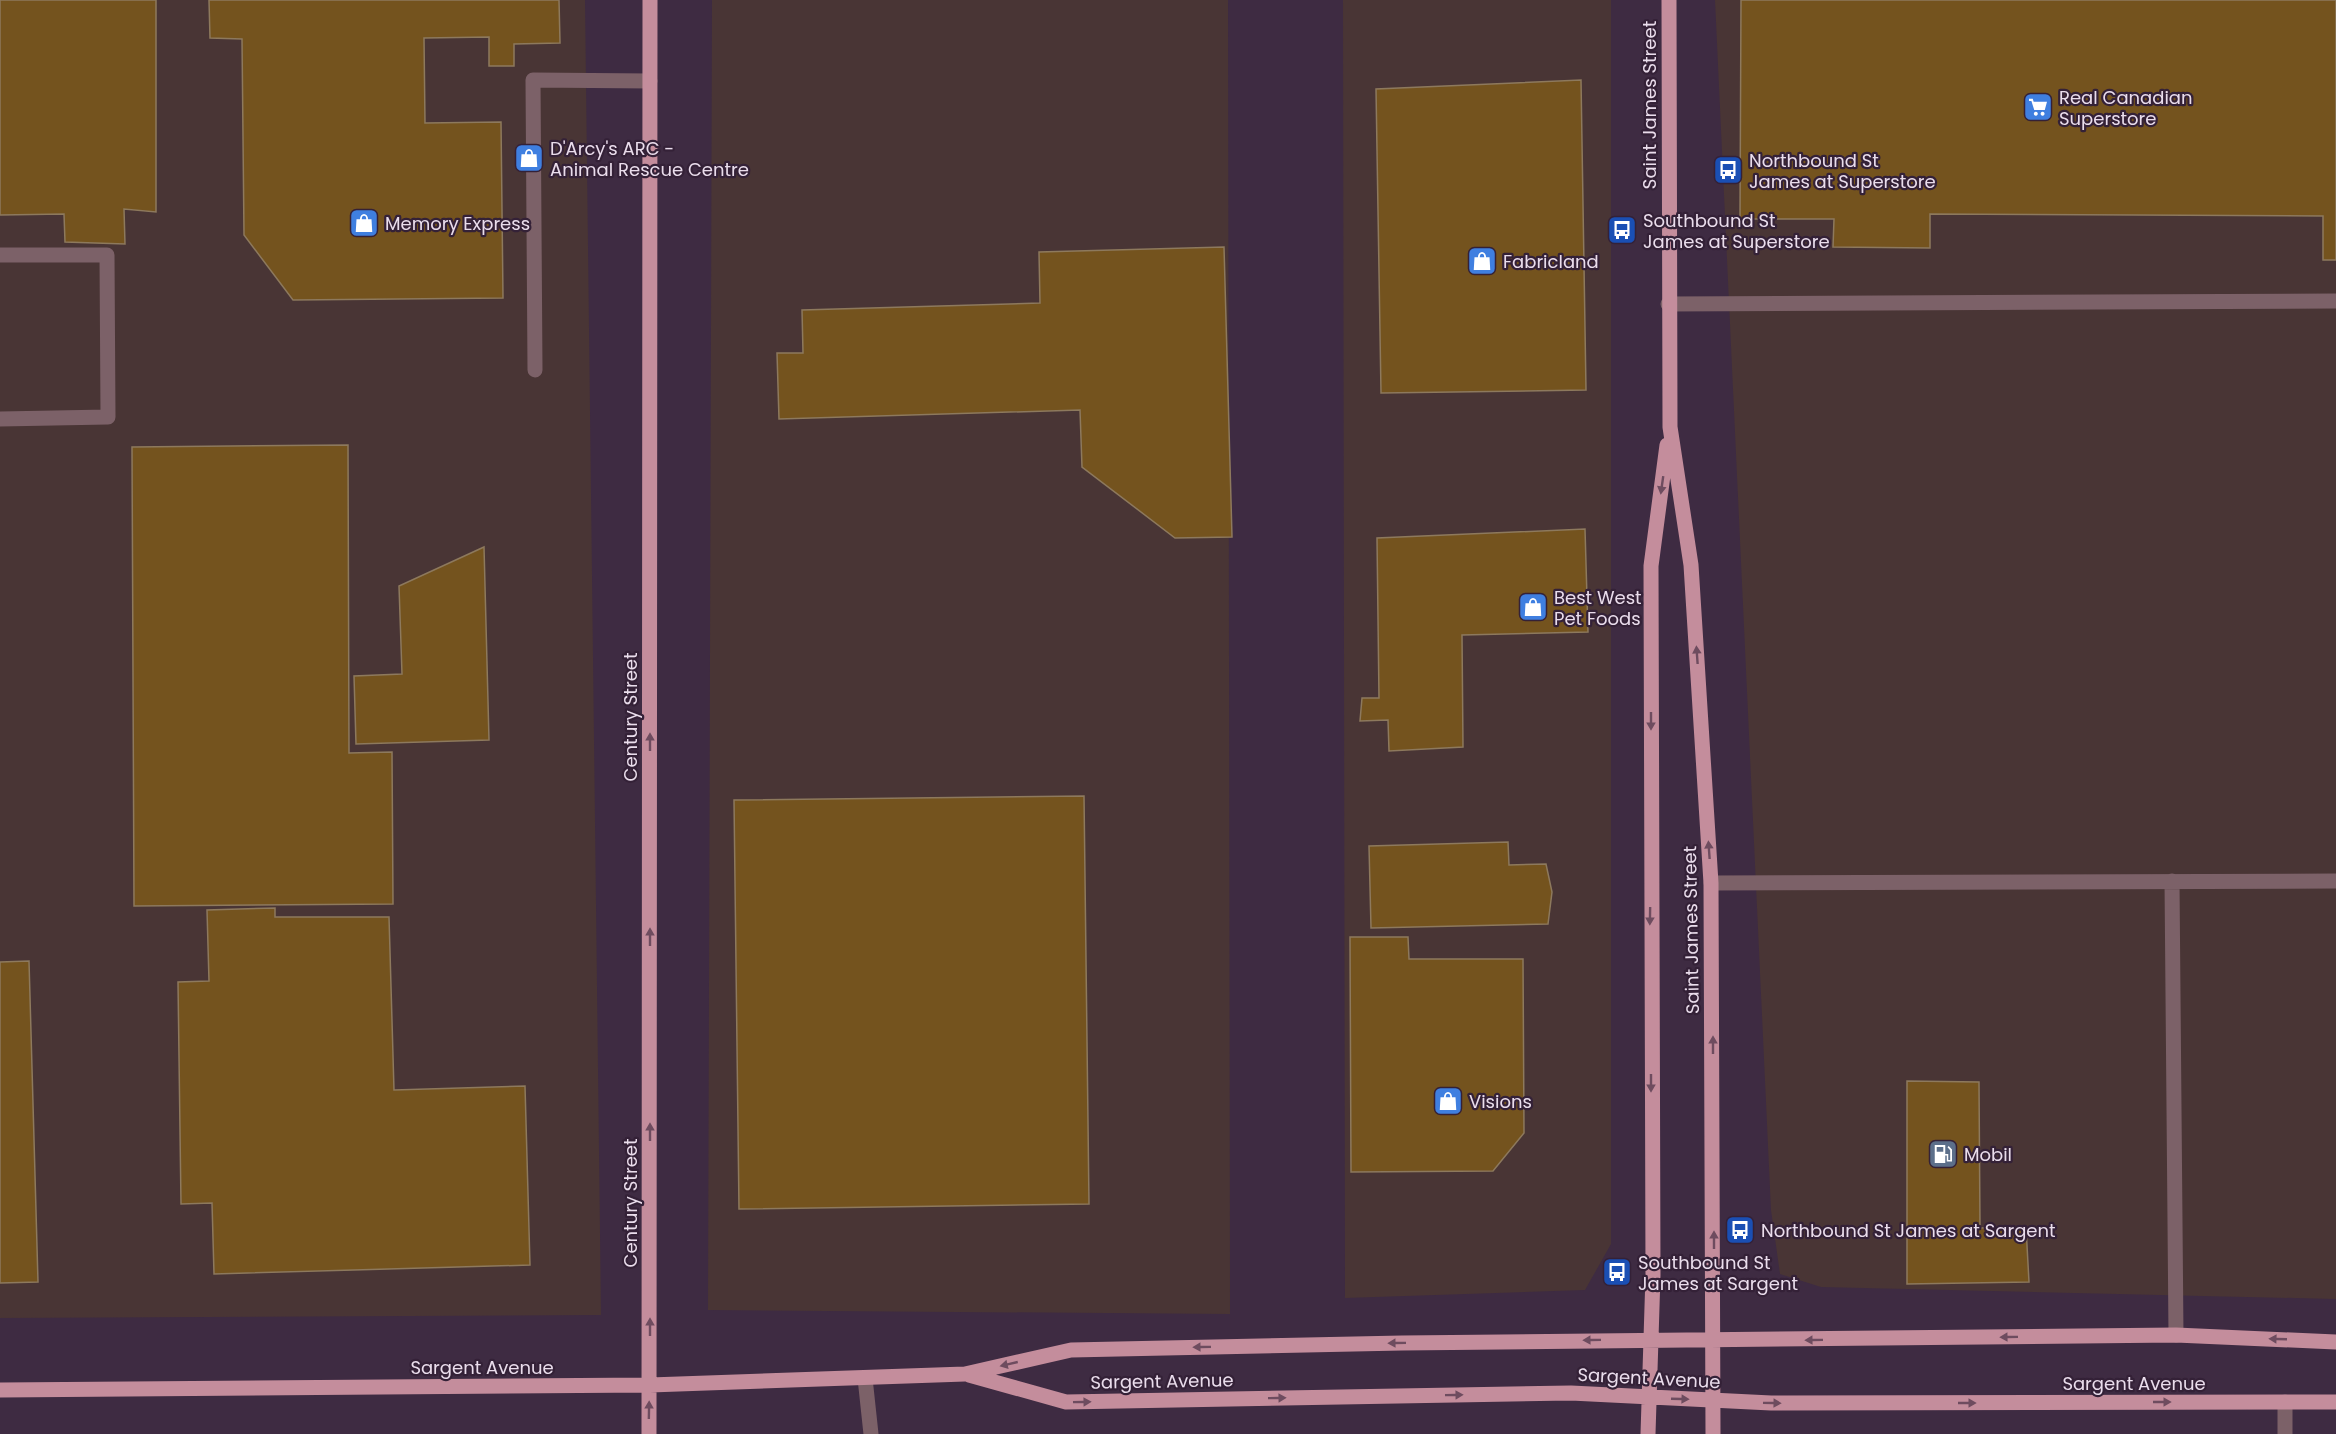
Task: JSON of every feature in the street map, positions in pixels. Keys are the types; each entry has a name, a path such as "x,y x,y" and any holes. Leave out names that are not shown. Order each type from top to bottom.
{"main road":[{"name":"Century Street","path":"649,1434 650,0"},
{"name":"Saint James Street","path":"1669,0 1670,427 1691,565 1711,883 1715,1340 1713,1434"},
{"name":"Saint James Street","path":"1648,1434 1647,1397 1651,1340 1651,566 1670,427"},
{"name":"Sargent Avenue","path":"0,1390 650,1385 865,1378 965,1374 1071,1350 1651,1340 2176,1335 2336,1342"},
{"name":"Sargent Avenue","path":"965,1374 1066,1402 1571,1393 1771,1403 2336,1402"}],"lane":[{"path":"535,370 533,80 651,81"},
{"path":"0,255 107,255 108,417 0,418"},
{"path":"1668,304 2336,302"},
{"path":"2172,881 2176,1335"},
{"path":"1711,883 2336,881"},
{"path":"865,1378 871,1434"},
{"path":"2285,1402 2285,1434"}],"shaded area":[{"path":"0,0 585,0 601,1315 0,1318"},
{"path":"712,0 1228,0 1230,1314 708,1310"},
{"path":"1343,0 1611,0 1611,1244 1585,1290 1345,1298"},
{"path":"1715,0 2336,0 2336,1299 1821,1287 1780,1274 1771,1210"}],"building":[{"path":"0,0 156,0 156,212 124,209 125,244 65,242 64,214 0,215"},
{"path":"209,0 559,0 560,43 514,44 514,66 489,66 489,37 424,38 425,123 501,122 503,298 293,300 244,235 242,39 210,38"},
{"name":"Real Canadian Superstore","path":"1741,0 2336,0 2336,260 2323,260 2323,216 1930,214 1930,248 1833,247 1834,219 1740,219"},
{"path":"1581,80 1586,390 1381,393 1376,89"},
{"path":"1224,247 1232,537 1175,538 1082,467 1080,410 779,419 777,353 803,353 802,310 1040,303 1039,252"},
{"path":"348,445 349,753 392,752 393,904 134,906 132,447"},
{"path":"1585,529 1588,632 1462,635 1463,747 1389,751 1388,720 1360,721 1362,698 1379,698 1377,538"},
{"path":"484,547 489,740 356,744 354,676 402,674 399,586"},
{"path":"1084,796 1089,1204 739,1209 734,800"},
{"path":"1508,842 1509,865 1546,864 1552,892 1548,924 1371,928 1369,846"},
{"path":"275,908 275,917 389,917 394,1090 525,1086 530,1265 214,1274 212,1203 181,1204 178,982 209,981 207,910"},
{"path":"1350,937 1408,937 1409,959 1523,959 1524,1133 1493,1171 1351,1172"},
{"path":"29,961 38,1282 0,1283 0,962"},
{"name":"Mobil","path":"1907,1081 1979,1082 1980,1228 2026,1227 2029,1282 1907,1284"}],"place":[{"name":"Real Canadian Superstore","path":"2038,107"},
{"name":"D'Arcy's ARC - Animal Rescue Centre","path":"529,158"},
{"name":"Northbound St James at Superstore","path":"1728,170"},
{"name":"Memory Express","path":"364,223"},
{"name":"Southbound St James at Superstore","path":"1622,230"},
{"name":"Fabricland","path":"1482,261"},
{"name":"Best West Pet Foods","path":"1533,607"},
{"name":"Visions","path":"1448,1101"},
{"name":"Mobil","path":"1943,1154"},
{"name":"Northbound St James at Sargent","path":"1740,1230"},
{"name":"Southbound St James at Sargent","path":"1617,1272"}]}
